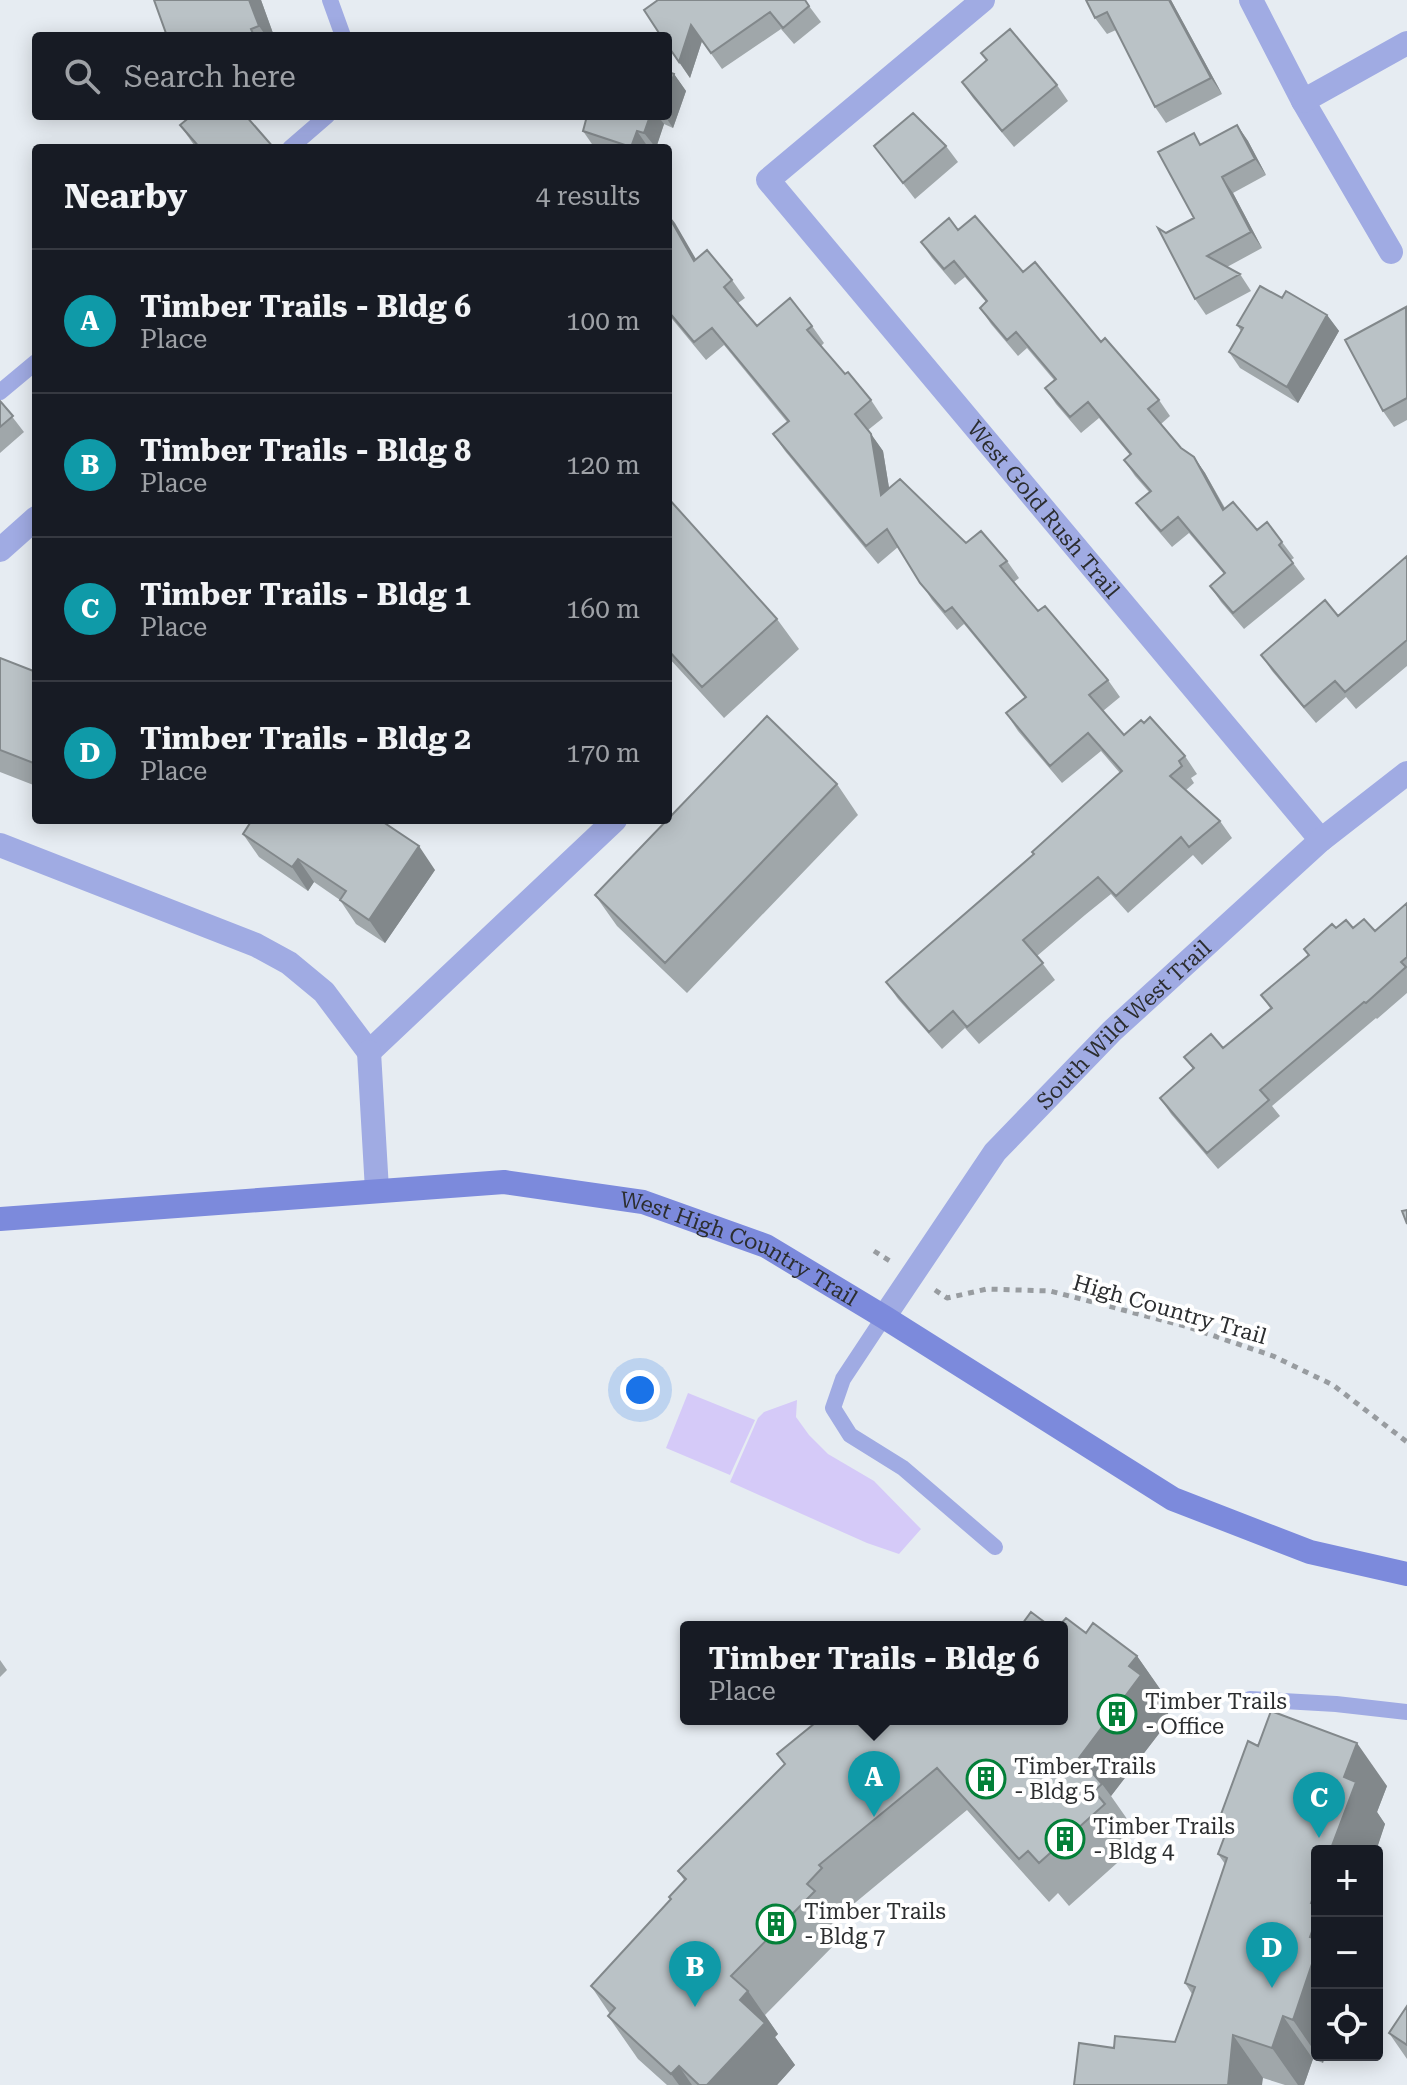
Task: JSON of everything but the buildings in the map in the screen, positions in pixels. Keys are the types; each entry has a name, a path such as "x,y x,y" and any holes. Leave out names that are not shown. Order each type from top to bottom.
{"street":[{"name":"West Gold Rush Trail","path":"983,0 768,180 1321,840"},
{"path":"1251,0 1303,101 1391,252"},
{"path":"1303,101 1407,43"},
{"path":"0,550 32,522"},
{"name":"South Wild West Trail","path":"884,1317 995,1152 1112,1031 1321,840 1407,773"},
{"path":"369,1052 611,824"},
{"path":"0,845 256,945 289,963 324,992 369,1052 377,1190"},
{"name":"West High Country Trail","path":"0,1219 504,1182 643,1202 766,1246 1173,1499 1310,1552 1407,1574"}],"lane":[{"path":"330,0 342,32"},
{"path":"295,144 322,120"},
{"path":"0,392 32,365"},
{"path":"884,1317 843,1379 833,1408 850,1435 903,1468 995,1547"},
{"path":"1250,1699 1407,1712"}],"path":[{"name":"High Country Trail","path":"947,1298 987,1289 1050,1291 1185,1326 1273,1356 1333,1385 1407,1442"}],"shaded area":[{"path":"688,1393 755,1420 730,1475 666,1448"},
{"path":"797,1400 796,1417 809,1435 828,1454 874,1481 921,1529 899,1554 867,1543 730,1482 758,1418 764,1412"}],"place":[{"name":"Timber Trails - Office","path":"1117,1714"},
{"name":"Timber Trails - Bldg 5","path":"986,1779"},
{"name":"Timber Trails - Bldg 6","path":"874,1817"},
{"name":"Timber Trails - Bldg 1","path":"1319,1838"},
{"name":"Timber Trails - Bldg 4","path":"1065,1839"},
{"name":"Timber Trails - Bldg 7","path":"776,1924"},
{"name":"Timber Trails - Bldg 2","path":"1272,1988"},
{"name":"Timber Trails - Bldg 8","path":"695,2007"}]}
